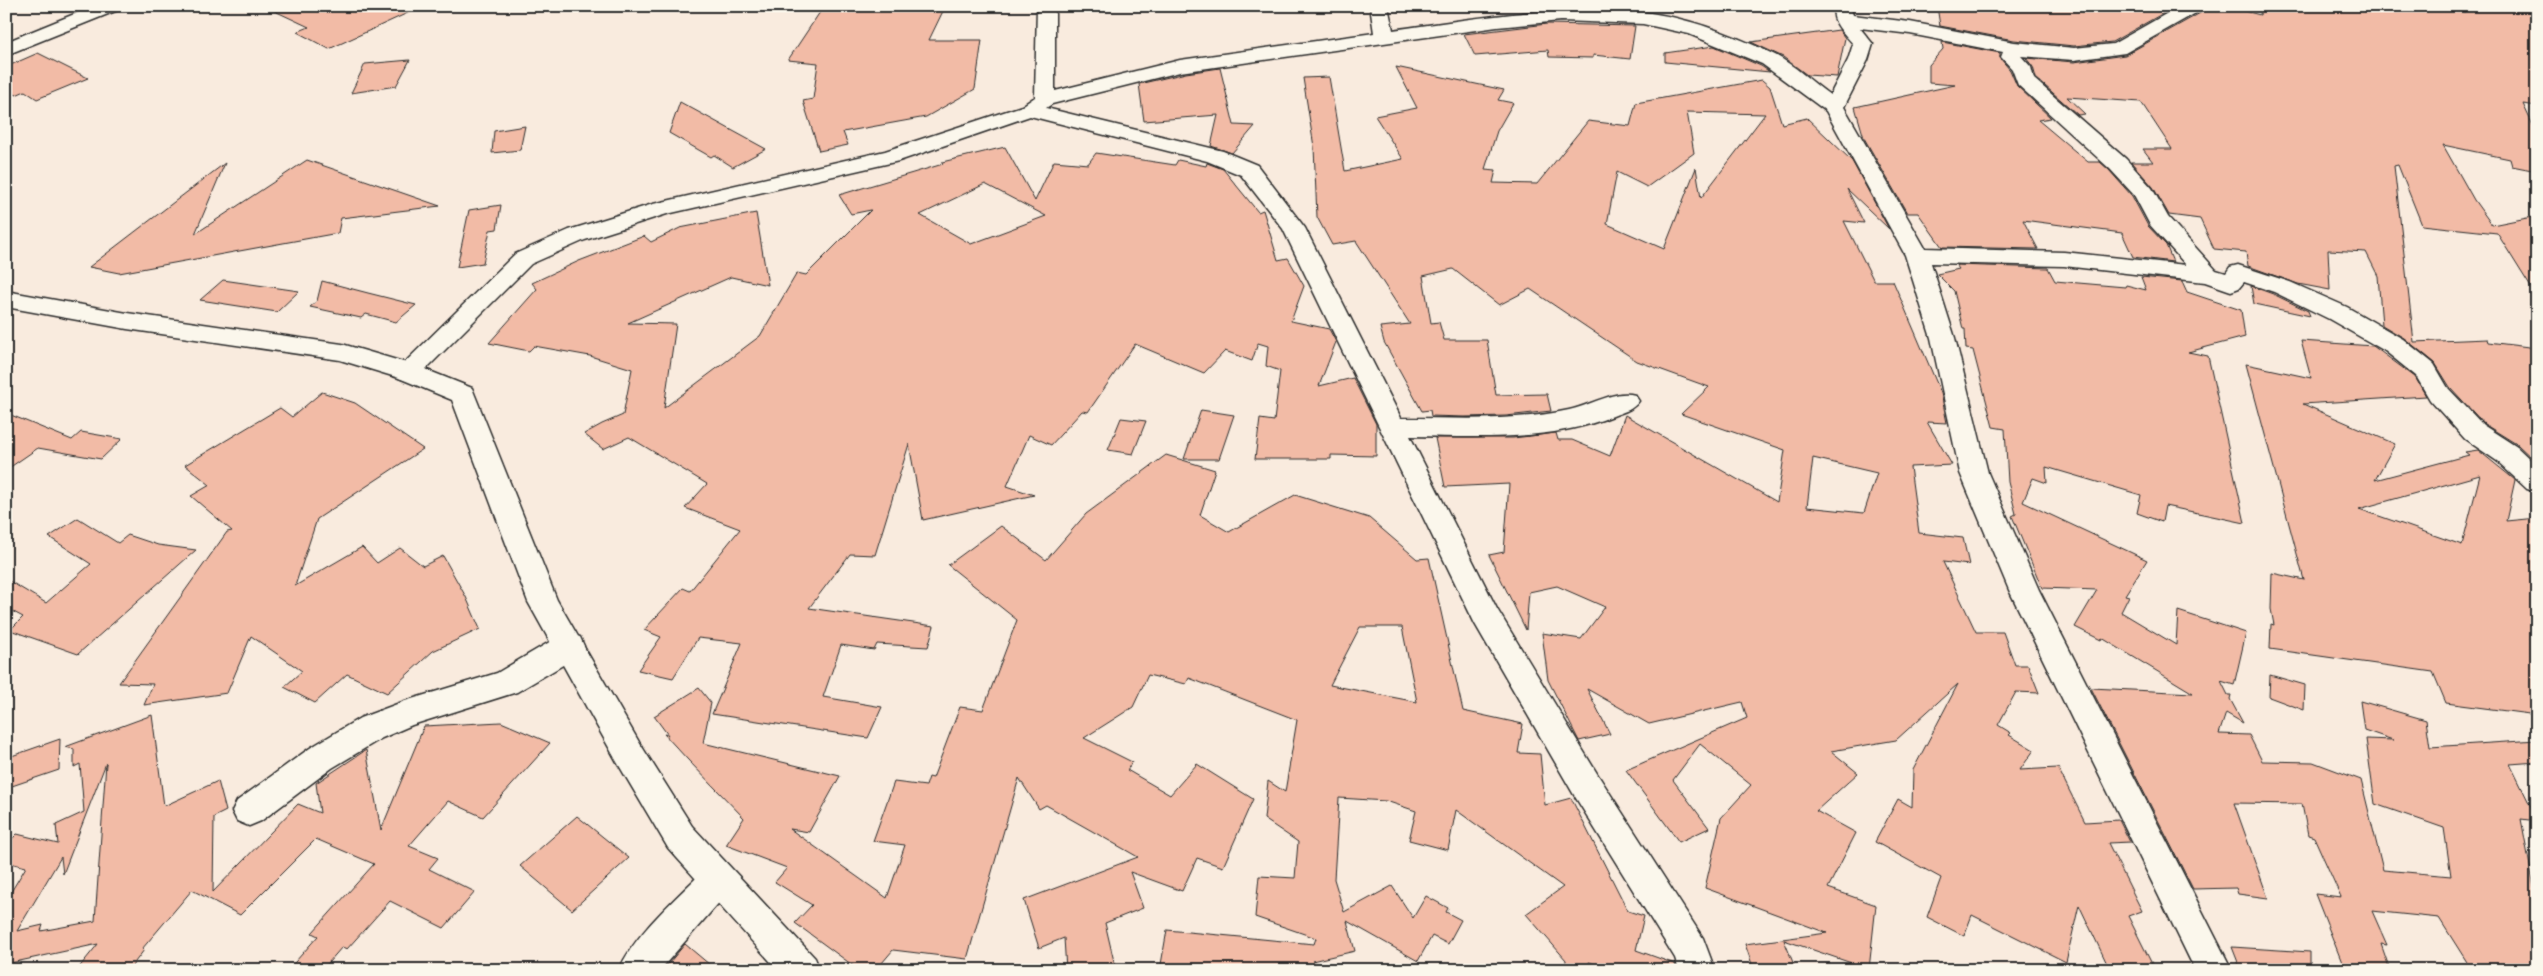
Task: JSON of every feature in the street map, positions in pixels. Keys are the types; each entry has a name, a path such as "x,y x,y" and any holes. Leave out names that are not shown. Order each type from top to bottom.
{"street":[{"path":"6,49 111,6"},
{"path":"1037,105 1046,6"},
{"path":"1379,6 1385,38"},
{"path":"1844,13 2014,48 2074,54 2118,49 2194,6"},
{"path":"1834,107 1858,60 1863,44 1844,13"},
{"path":"408,372 523,258 577,235 715,196 891,156 1037,105 1180,66 1496,21 1561,15 1643,18 1695,28 1769,60 1834,107 1918,255 1943,338 1974,473 2024,590 2214,970"},
{"path":"2014,48 2011,57 2020,67 2025,81 2118,164 2144,192 2158,220 2208,274"},
{"path":"1037,105 1216,156 1249,170 1294,228 1486,616 1586,785 1690,950 1697,970"},
{"path":"1918,255 2064,259 2208,274 2231,283 2238,272 2282,287 2338,312 2394,345 2425,370 2439,394 2474,432 2507,454 2537,482"},
{"path":"6,299 127,321 342,352 408,372 463,394 543,602 628,752 680,837 802,970"},
{"path":"1392,427 1549,424 1604,412 1626,401"},
{"path":"250,811 320,758 371,728 406,714 506,683 569,646"},
{"path":"637,970 662,938 718,879"}],"building":[{"path":"264,6 423,6 329,49 297,32 309,27"},
{"path":"824,6 909,11 911,8 944,9 929,40 982,40 975,89 926,117 843,132 848,145 819,151 803,101 813,99 818,63 788,60"},
{"path":"1937,6 2176,6 2112,42 2074,46 2014,40 1940,26"},
{"path":"2205,6 2226,6 2260,15 2261,6 2434,6 2465,12 2465,6 2519,6 2537,9 2537,106 2523,104 2537,134 2537,171 2512,166 2510,159 2443,145 2474,200 2492,225 2537,216 2537,297 2497,233 2422,225 2398,165 2394,166 2414,342 2487,339 2488,342 2537,348 2537,463 2518,445 2484,424 2450,387 2435,363 2404,338 2382,325 2378,276 2366,252 2328,250 2330,290 2298,284 2248,266 2246,252 2214,249 2200,219 2169,215 2153,187 2131,162 2153,162 2143,149 2172,149 2141,102 2067,97 2085,114 2078,115 2036,78 2033,67 2026,58 2074,62 2125,55 2202,12"},
{"path":"1547,24 1635,26 1630,59 1593,55 1593,58 1549,57 1548,50 1475,56 1464,34"},
{"path":"1839,30 1845,38 1837,77 1807,75 1783,57 1751,42"},
{"path":"1942,42 2000,53 2000,58 2010,70 2017,86 2051,118 2038,120 2088,162 2100,162 2109,170 2132,196 2148,226 2166,245 2173,262 2133,257 2122,233 2023,220 2038,249 1942,247 1918,213 1907,213 1864,138 1855,107 1955,85 1929,83 1929,65 1943,49"},
{"path":"1714,46 1761,66 1770,72 1665,62 1665,53"},
{"path":"38,53 88,78 37,99 25,91 16,95 6,88 6,67"},
{"path":"410,60 396,86 351,93 365,64"},
{"path":"1396,67 1504,90 1498,100 1513,103 1497,131 1485,169 1496,170 1493,183 1537,184 1588,121 1630,126 1636,103 1762,80 1770,87 1782,124 1807,118 1852,161 1889,229 1847,189 1864,223 1844,221 1874,281 1893,281 1941,393 1947,423 1927,422 1952,465 1910,467 1919,533 1963,538 1969,565 1943,562 1976,632 2003,632 2015,665 2028,665 2039,693 2016,692 1998,725 2011,733 2009,735 2034,750 2020,770 2058,768 2085,822 2119,820 2130,842 2108,843 2142,911 2128,916 2154,968 2110,970 2079,905 2066,962 1972,915 1964,936 1927,917 1941,878 1875,842 1898,799 1912,807 1913,770 1958,684 1896,740 1831,751 1858,773 1816,811 1856,833 1828,888 1876,905 1869,969 1784,940 1796,970 1754,970 1745,944 1827,933 1705,888 1721,818 1751,785 1700,744 1673,780 1709,828 1679,842 1626,770 1747,718 1742,702 1649,724 1587,689 1610,734 1579,741 1548,680 1542,633 1581,639 1605,607 1557,586 1529,592 1526,630 1489,555 1504,552 1509,484 1445,487 1435,438 1513,438 1556,433 1558,440 1572,440 1610,456 1625,415 1777,502 1785,450 1681,414 1709,387 1637,361 1530,289 1499,305 1453,269 1423,276 1431,323 1439,322 1444,340 1487,340 1496,395 1547,394 1551,411 1506,416 1464,417 1431,416 1430,410 1422,411 1384,342 1380,327 1410,324 1356,241 1332,245 1317,217 1314,147 1303,78 1329,77 1345,171 1403,159 1375,116 1417,108","holes":["1687,112 1765,114 1701,198 1696,168 1664,249 1607,224 1617,172 1647,187 1694,153","1813,458 1877,473 1864,513 1807,507"]},
{"path":"1220,68 1234,125 1255,126 1232,153 1211,146 1218,115 1144,121 1139,84 1186,73"},
{"path":"680,102 766,149 733,167 714,155 711,157 669,133"},
{"path":"525,126 520,150 492,153 494,131"},
{"path":"1005,147 1035,201 1054,161 1088,164 1096,153 1175,165 1178,160 1206,166 1207,163 1223,169 1258,212 1263,210 1278,260 1288,258 1304,286 1291,321 1329,329 1336,342 1319,386 1353,378 1376,424 1376,456 1331,455 1331,459 1255,459 1260,419 1274,421 1280,371 1266,366 1268,346 1258,343 1252,361 1225,351 1204,373 1135,344 1088,412 1082,411 1051,445 1029,435 1007,486 1034,495 923,520 909,444 875,555 850,554 809,608 934,626 928,647 877,644 874,650 841,645 823,697 882,707 868,738 712,714 742,643 698,638 673,678 638,670 661,637 644,630 683,588 690,591 740,529 685,508 707,484 629,437 603,449 584,434 623,415 632,369 590,356 534,346 529,351 489,343 537,289 532,283 579,261 644,236 651,242 680,228 756,213 768,285 731,277 628,323 676,324 664,408 760,336 797,273 806,275 871,210 851,214 839,195 943,164 942,162","holes":["985,184 1046,216 971,244 920,215"]},
{"path":"307,160 440,206 341,218 338,233 119,273 89,267 225,163 195,234"},
{"path":"501,205 497,229 490,230 483,263 457,267 469,210"},
{"path":"1956,265 2048,268 2055,281 2125,287 2126,285 2146,290 2141,277 2182,281 2187,292 2241,310 2245,337 2188,352 2208,356 2245,523 2165,506 2162,522 2137,513 2141,495 2046,467 2047,483 2033,478 2023,502 2147,560 2125,595 2129,596 2121,612 2176,645 2178,611 2246,633 2234,685 2221,681 2228,695 2231,695 2230,699 2243,723 2226,713 2219,734 2249,735 2262,761 2313,762 2361,780 2383,870 2451,876 2444,828 2375,804 2366,739 2393,740 2364,730 2360,701 2426,720 2430,747 2537,740 2537,762 2510,764 2537,819 2537,821 2521,819 2535,892 2537,892 2537,970 2472,970 2439,918 2372,911 2387,945 2381,944 2390,970 2345,970 2315,894 2341,897 2314,837 2308,835 2302,804 2234,803 2268,898 2238,894 2236,888 2193,889 2091,688 2193,693 2102,638 2101,640 2075,627 2097,590 2042,588 2012,516 2016,514 2008,482 2005,429 1993,427 1973,350 1966,349 1965,329 1963,329 1954,291 1937,274 1959,269"},
{"path":"223,280 299,291 277,312 200,300"},
{"path":"322,281 416,305 396,322 366,314 361,318 310,307 317,301"},
{"path":"2251,286 2273,294 2308,311 2310,316 2254,304"},
{"path":"2301,341 2373,346 2415,377 2426,396 2303,404 2395,444 2375,480 2469,455 2465,452 2478,450 2515,480 2506,521 2537,518 2537,715 2446,703 2433,672 2270,649 2271,624 2274,625 2271,609 2272,573 2304,580 2246,364 2311,378","holes":["2480,475 2462,545 2359,509"]},
{"path":"322,392 355,403 423,449 317,519 295,586 362,547 377,563 400,548 423,566 443,556 466,597 480,629 433,651 387,693 347,674 315,703 284,687 302,671 251,636 227,693 144,705 153,684 119,683 227,532 232,531 191,496 210,485 185,465 280,408 292,417"},
{"path":"1201,410 1234,415 1219,459 1184,459"},
{"path":"6,413 72,440 81,432 122,439 101,459 38,448 6,470"},
{"path":"1121,418 1146,421 1133,454 1108,450"},
{"path":"1166,455 1215,470 1200,515 1229,532 1295,495 1369,518 1417,559 1429,558 1463,711 1523,724 1518,753 1540,754 1545,805 1571,798 1628,911 1644,916 1636,950 1675,964 1677,970 1612,970 1589,962 1589,970 1565,970 1566,960 1526,914 1563,887 1456,810 1448,850 1409,840 1416,811 1386,801 1339,798 1334,879 1344,912 1392,886 1413,918 1426,896 1448,908 1446,912 1461,920 1448,944 1432,936 1418,961 1347,921 1355,951 1312,961 1332,970 1160,970 1167,930 1314,944 1316,938 1255,917 1259,876 1295,878 1298,842 1264,819 1268,781 1285,792 1297,720 1189,678 1186,684 1148,675 1133,707 1084,738 1132,762 1127,770 1170,795 1197,764 1253,799 1223,867 1197,858 1182,891 1130,872 1143,908 1105,923 1116,970 1066,970 1064,938 1039,948 1024,900 1138,857 1046,805 1039,809 1019,778 967,959 893,950 876,970 859,970 795,923 812,905 775,882 787,868 726,845 744,818 664,734 668,735 654,716 699,688 711,703 703,743 840,776 809,832 790,829 887,898 905,845 873,841 894,782 926,786 929,777 933,778 960,707 983,710 1017,620 948,565 1001,526 1046,560 1086,514","holes":["1360,627 1402,627 1417,702 1330,685"]},
{"path":"78,518 118,543 128,535 158,545 196,550 78,654 10,630 23,617 6,608 6,579 46,603 91,564 49,537"},
{"path":"2270,675 2305,685 2304,710 2269,697"},
{"path":"152,715 164,806 218,781 226,811 214,817 213,892 298,804 320,813 316,783 366,750 381,830 424,726 501,722 550,743 483,817 448,801 409,846 438,858 429,869 475,892 444,928 390,901 347,949 342,947 322,970 288,970 318,936 312,933 374,864 316,839 240,915 192,890 142,949 144,950 129,970 77,970 98,944 6,964 6,900 26,867 6,862 6,845 17,834 58,844 56,825 84,812 80,764 74,767 74,749 65,747","holes":["106,763 95,921 41,931 43,925 17,931 61,857 63,874"]},
{"path":"60,739 59,770 6,788 6,758"},
{"path":"577,816 629,858 572,910 520,866"},
{"path":"685,944 716,970 663,970"},
{"path":"2232,947 2310,952 2310,970 2241,970"}]}
